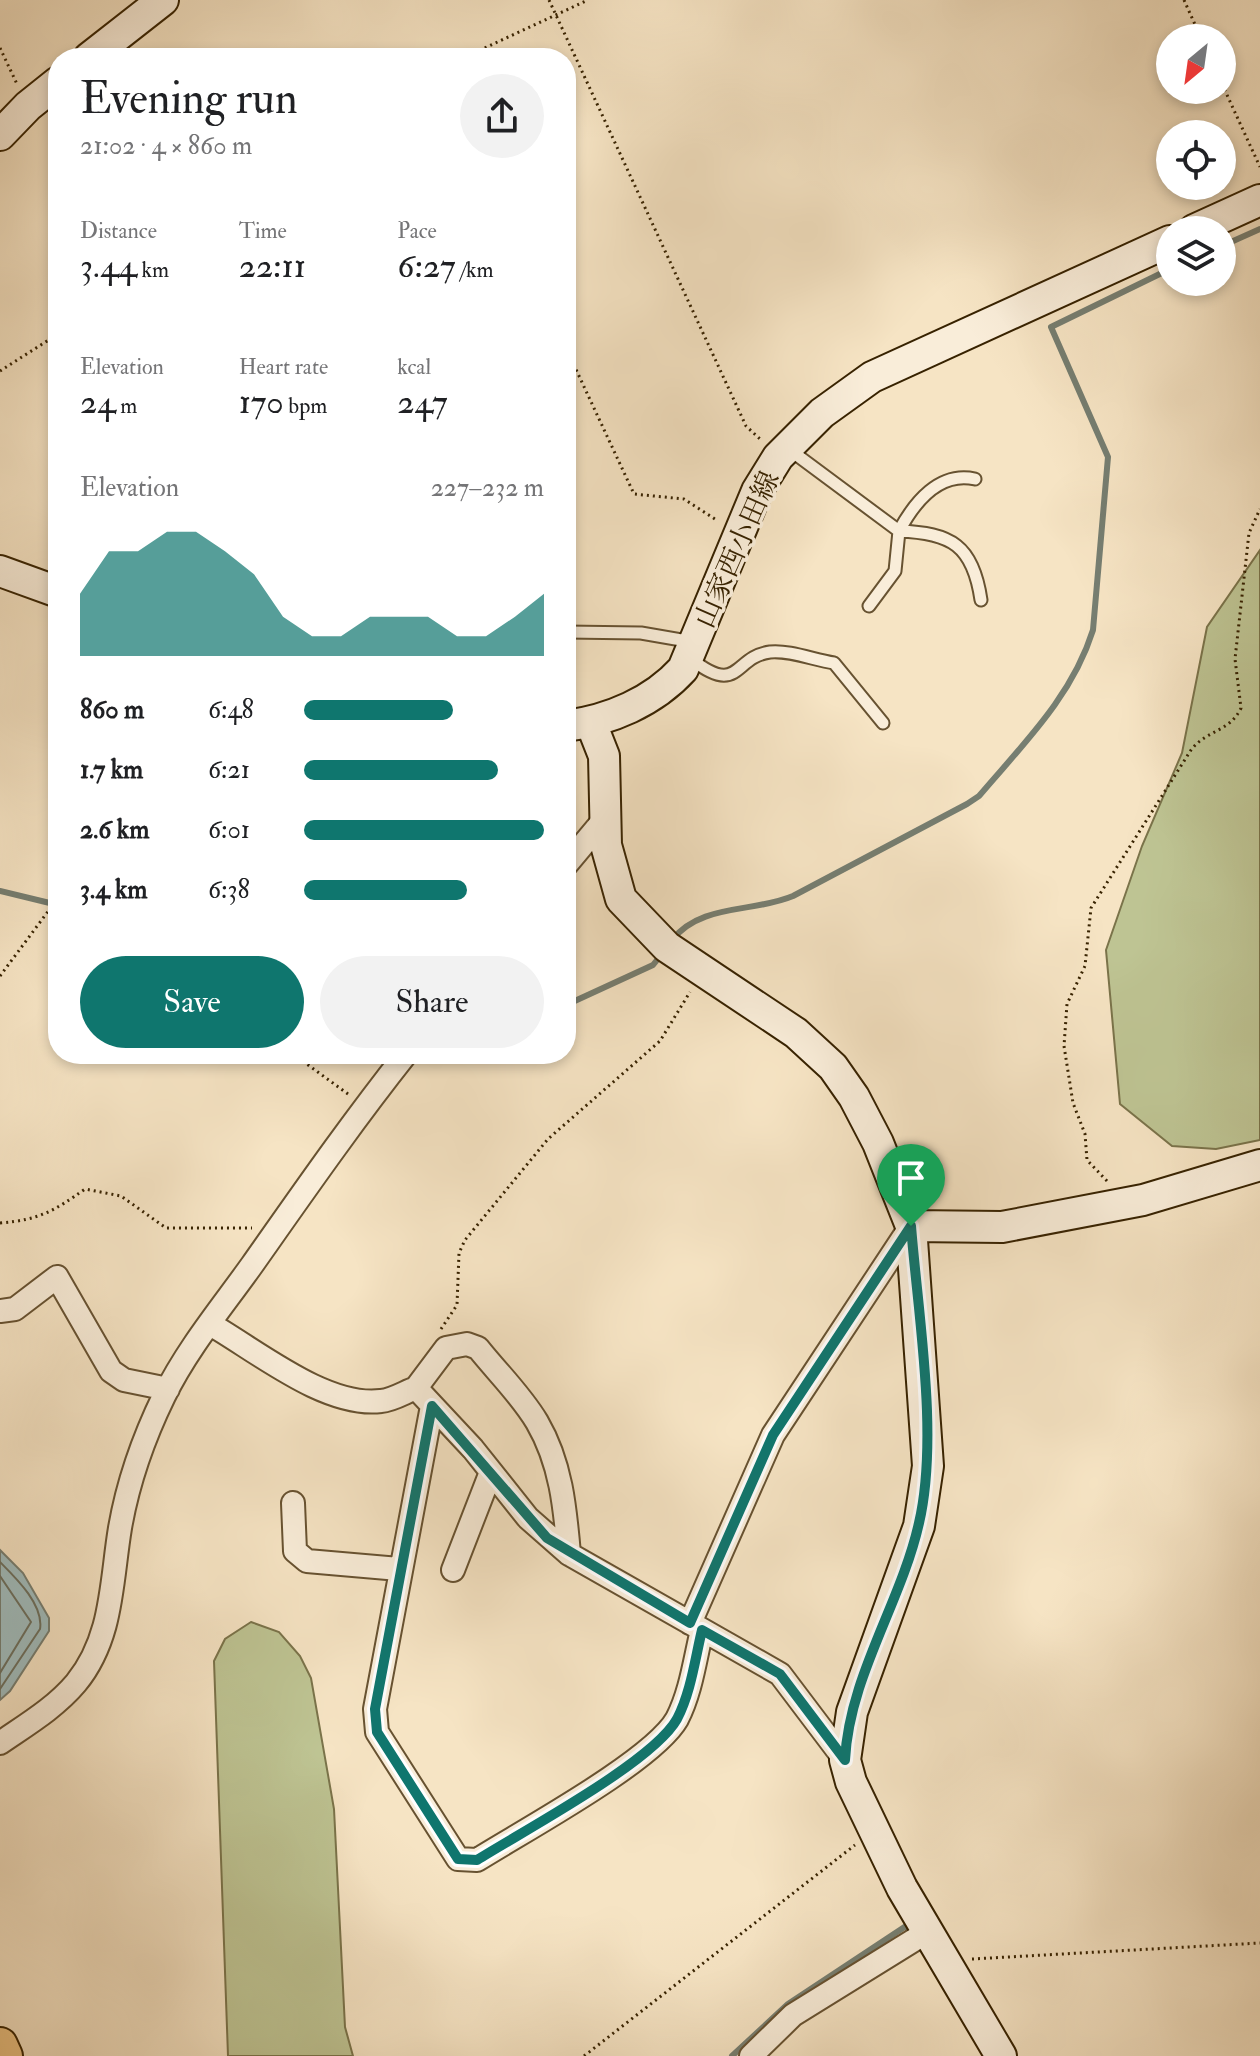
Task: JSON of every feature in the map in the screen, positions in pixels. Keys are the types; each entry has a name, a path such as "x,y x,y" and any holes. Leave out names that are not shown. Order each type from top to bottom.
{"main road":[{"path":"0,2045 5,2056"}],"street":[{"path":"102,48 163,0"},
{"path":"0,135 48,90"},
{"path":"1225,216 1260,200"},
{"name":"山家西小田線","path":"579,724 666,687 683,669 757,491 783,452 822,413 872,377 1156,247"},
{"path":"0,571 48,588"},
{"path":"579,724 604,756 609,863 621,899 647,930 700,970 796,1033 833,1067 854,1097 878,1143 911,1226 928,1466 919,1526 852,1712 845,1760"},
{"path":"576,853 607,816"},
{"path":"0,1743 67,1692 100,1640 108,1619 120,1527 134,1468 168,1389 272,1236 364,1106 398,1064"},
{"path":"911,1226 1002,1227 1130,1203 1260,1165"},
{"path":"432,1406 375,1709 377,1732 458,1859 468,1861 477,1860 632,1763 675,1722 685,1703 696,1627 773,1435 911,1226"},
{"path":"0,1311 15,1309 57,1277 111,1371 124,1380 168,1389"},
{"path":"210,1324 334,1397 359,1402 385,1401 416,1388 446,1348 467,1344 478,1348 524,1403 549,1448 564,1500 569,1554"},
{"path":"416,1388 528,1518 569,1554 780,1674 845,1760 874,1831 927,1932 1001,2056"},
{"path":"453,1570 491,1472"},
{"path":"293,1503 295,1551 307,1561 399,1569"},
{"path":"751,2056 793,2015 927,1932"}],"lane":[{"path":"783,452 899,531 931,533 952,542 976,569 981,600"},
{"path":"869,606 895,571 899,531 909,512 935,485 963,477 975,479"},
{"path":"576,632 641,633 691,649 710,673 732,675 765,653 779,652 834,663 883,723"}],"path":[{"path":"549,0 571,48"},
{"path":"485,48 588,0"},
{"path":"1184,0 1195,24"},
{"path":"0,48 28,106"},
{"path":"576,58 746,426 783,452"},
{"path":"1231,104 1260,167"},
{"path":"0,371 48,340"},
{"path":"576,369 634,494 684,499 737,535"},
{"path":"1130,1203 1087,1160 1085,1134 1067,1073 1067,1004 1085,966 1088,921 1099,892 1116,871 1191,750 1198,741 1229,727 1241,708 1235,659 1249,533 1260,509"},
{"path":"0,976 48,911"},
{"path":"438,1333 457,1305 459,1253 465,1240 548,1139 660,1041 700,970"},
{"path":"307,1064 364,1106"},
{"path":"0,1223 33,1220 85,1189 121,1196 166,1228 256,1228 272,1236"},
{"path":"584,2056 874,1831"},
{"path":"945,1961 1260,1943"}],"green space":[{"path":"1260,550 1260,1140 1216,1149 1172,1146 1120,1104 1106,950 1142,846 1182,753 1207,627"},
{"path":"251,1622 279,1632 300,1656 311,1678 334,1809 345,2027 353,2056 228,2056 214,1661 225,1639"}],"water":[{"path":"0,1550 23,1573 49,1618 49,1631 10,1691 0,1700"}],"waterway":[{"path":"1236,240 1260,229"},
{"path":"672,940 684,928 712,914 793,896 967,804 979,796 1045,719 1073,677 1093,630 1108,457 1051,327 1156,276"},
{"path":"0,891 48,903"},
{"path":"576,1000 653,965 661,955"},
{"path":"732,2056 788,2004 906,1926 911,1934"}],"route":[{"path":"911,1226 928,1466 919,1526 852,1712 845,1760 780,1674 702,1630 685,1703 675,1722 632,1763 477,1860 458,1859 377,1732 375,1709 396,1583 432,1406 473,1449 547,1538 569,1554 690,1623 742,1498 773,1435 800,1389 911,1226"}]}
